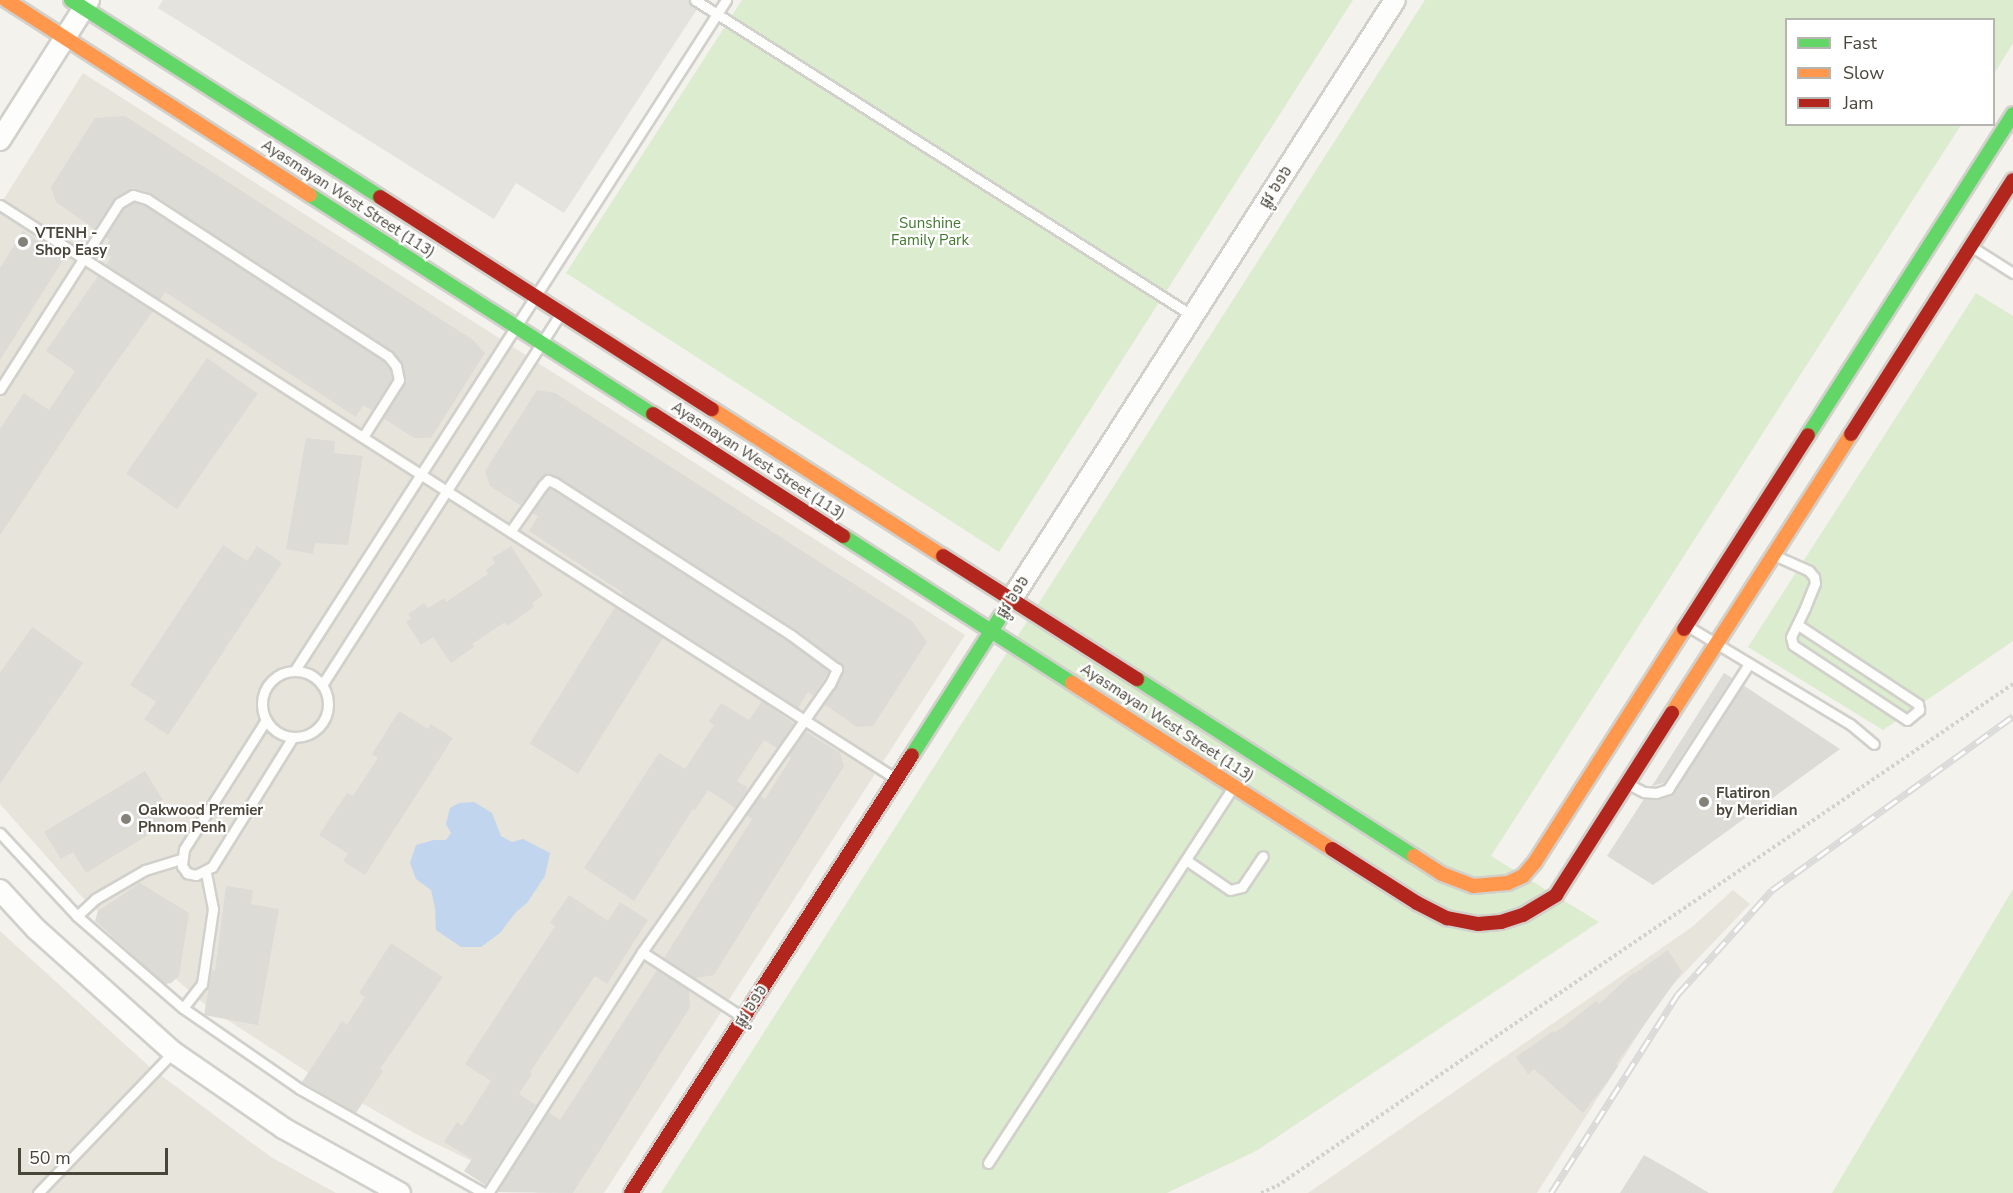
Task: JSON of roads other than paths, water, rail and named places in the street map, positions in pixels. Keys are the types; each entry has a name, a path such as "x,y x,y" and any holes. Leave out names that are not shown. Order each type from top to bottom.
{"street":[{"name":"Ayasmayan West Street (113)","path":"6,0 65,37 261,142 535,296 1442,874 1473,886 1508,884 1523,876 1535,862 1686,626"},
{"name":"ផ្លូវ ៦១៦","path":"631,1193 1395,0"},
{"name":"Ayasmayan West Street (113)","path":"81,3 261,142 515,326 992,631 1239,778 1417,903 1447,918 1478,924 1501,922 1533,911 1556,895 1717,644 1758,546"},
{"path":"0,138 65,37 81,3"},
{"path":"1686,626 1758,546 1931,276 2013,114"},
{"path":"1758,546 1931,276 1971,246 2013,180"},
{"path":"662,420 681,389"},
{"path":"1239,778 1254,754"},
{"path":"0,890 36,929 173,1052 283,1128 400,1193"}],"lane":[{"path":"695,0 1194,316"},
{"path":"295,670 314,677 322,685 328,701 322,723 304,736 293,737 280,734 266,720 262,701 265,690 272,680 295,670 726,0"},
{"path":"0,389 119,203 133,195 157,205 392,361 396,366 399,380 363,437"},
{"path":"0,205 897,779"},
{"path":"1971,246 2013,273"},
{"path":"322,685 561,312"},
{"path":"0,833 77,916 183,1008 300,1089 486,1193 642,952 802,720 830,684 837,669 609,517 548,480 510,532"},
{"path":"1758,546 1809,571 1814,577 1815,583 1798,626 1791,637 1793,645 1907,720 1920,710 1918,704 1798,626"},
{"path":"1686,626 1850,724 1874,744"},
{"path":"1628,784 1644,792 1656,793 1668,789 1749,664"},
{"path":"266,720 184,849 181,859 182,866 187,873 195,875 206,872 212,867 293,737"},
{"path":"988,1163 1239,778"},
{"path":"1186,860 1230,890 1242,887 1263,856"},
{"path":"77,916 95,899 145,870 181,859"},
{"path":"183,1008 202,984 213,909 206,872"},
{"path":"642,952 744,1018"},
{"path":"38,1193 173,1052"}],"water":[{"path":"474,802 492,813 501,836 512,842 523,839 550,853 545,876 527,903 516,912 500,933 481,947 461,947 436,930 431,890 416,879 410,863 416,845 434,840 446,840 451,833 446,824 450,808 459,803"}],"railway":[{"path":"1551,1193 1678,994 1772,890 2013,716"}],"place":[{"name":"VTENH - Shop Easy","path":"23,242"},
{"name":"Flatiron by Meridian","path":"1704,802"},
{"name":"Oakwood Premier Phnom Penh","path":"126,819"}],"park label":[{"name":"Sunshine Family Park","path":"930,232"}]}
